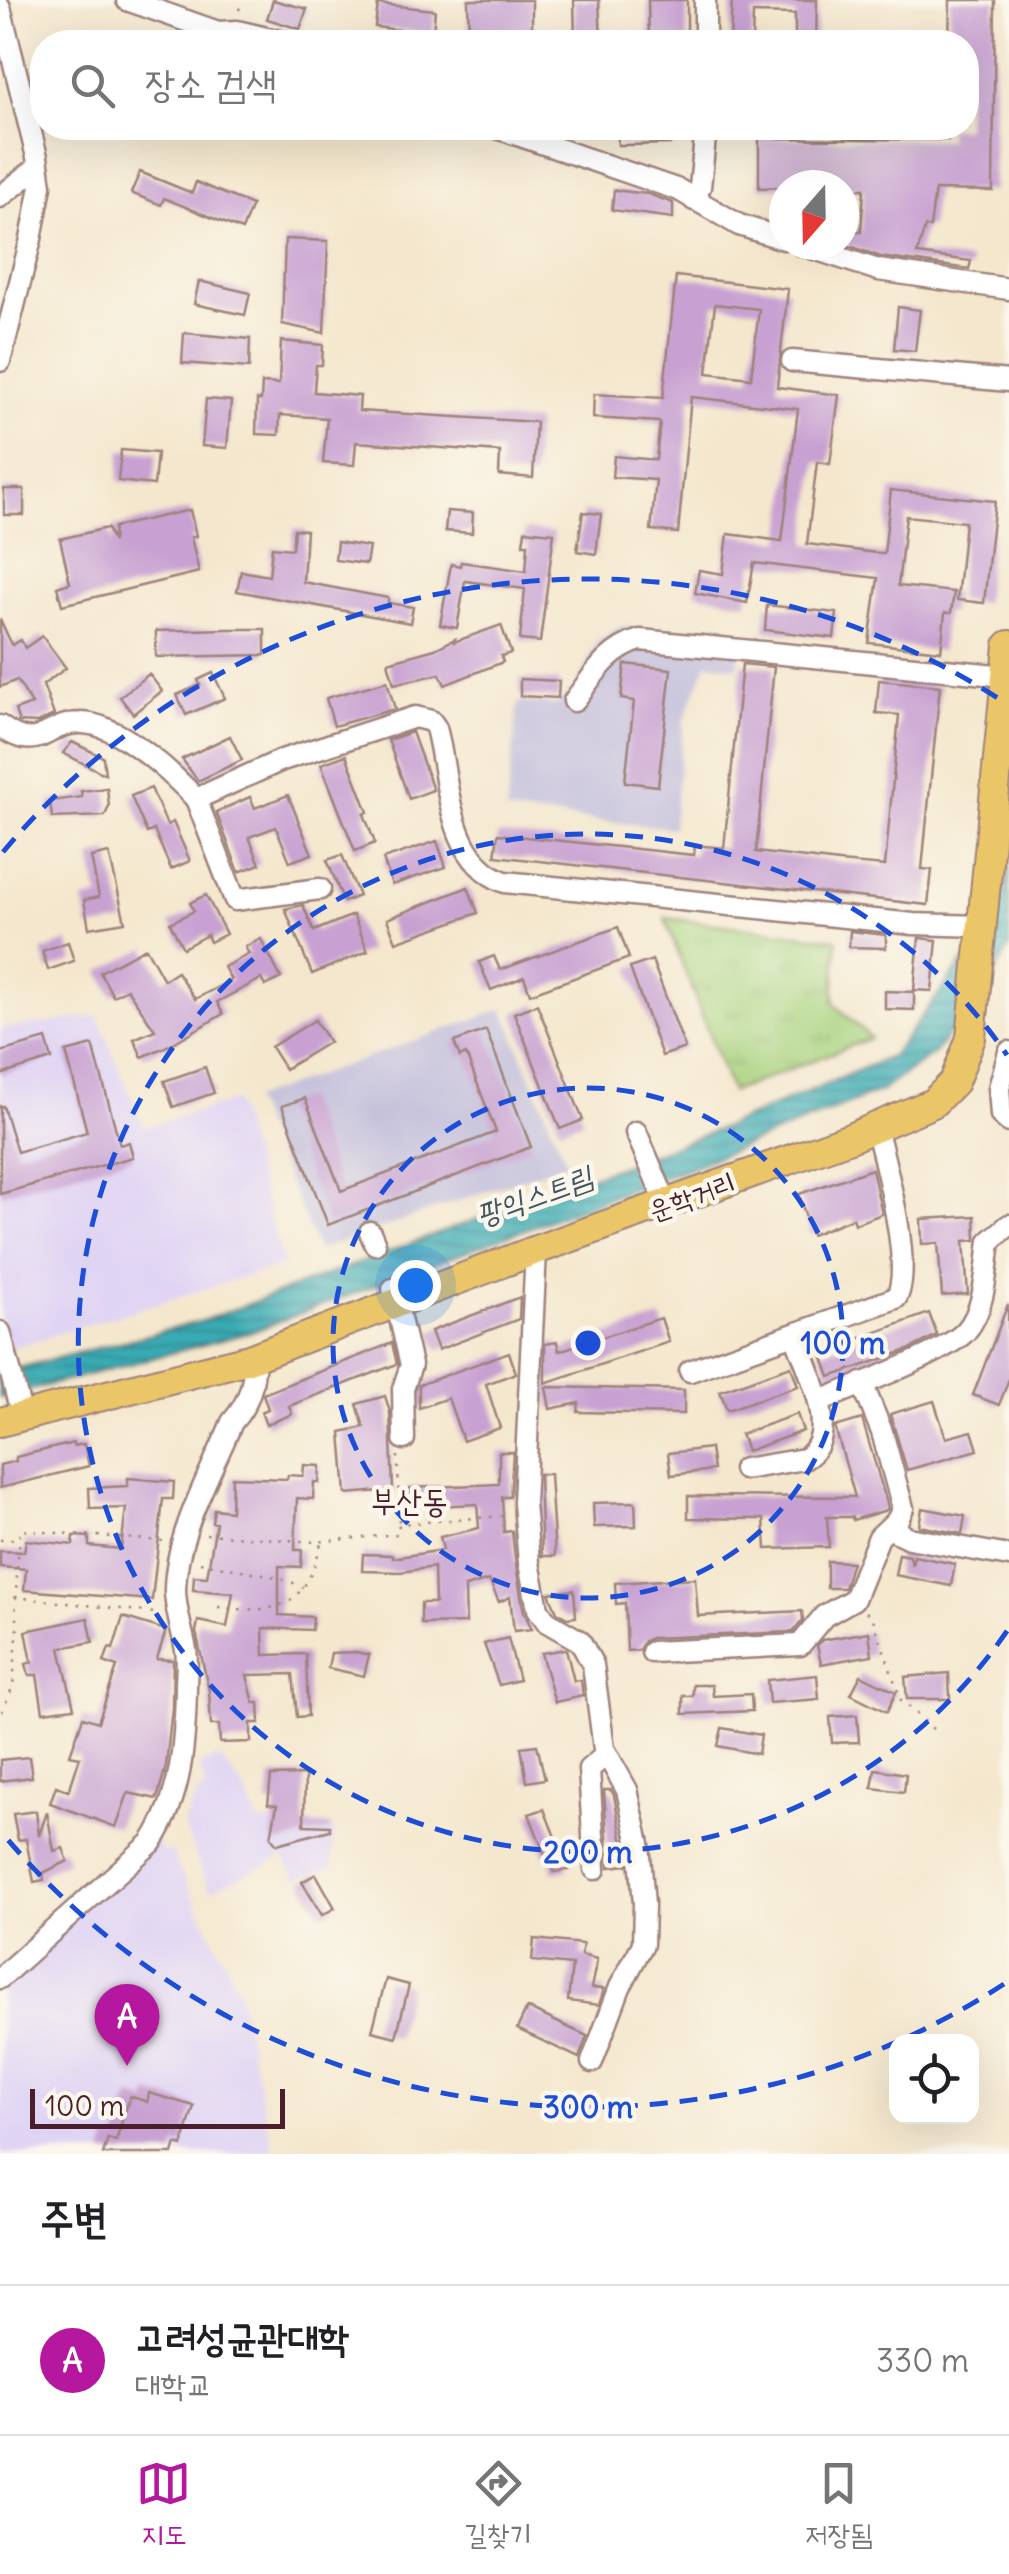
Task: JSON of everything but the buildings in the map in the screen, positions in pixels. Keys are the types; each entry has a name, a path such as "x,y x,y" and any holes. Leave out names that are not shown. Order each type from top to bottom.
{"main road":[{"name":"운학거리","path":"14,1412 255,1356 394,1296 536,1250 663,1197 876,1127 933,1102 954,1082 970,1038 1009,645"}],"street":[{"path":"127,0 212,30"},
{"path":"704,30 705,0"},
{"path":"0,7 30,133"},
{"path":"0,361 41,186 32,140"},
{"path":"532,140 679,190 739,225 769,234"},
{"path":"694,200 700,187 705,140"},
{"path":"0,197 38,167"},
{"path":"848,260 878,270 1009,289"},
{"path":"792,361 1009,381"},
{"path":"574,701 608,655 621,645 640,640 1006,676"},
{"path":"196,799 282,760 415,716 436,728 464,848 477,868 504,882 981,931"},
{"path":"0,726 14,736 28,739 81,722 137,747 174,775 196,799 235,900 320,889"},
{"path":"1009,1052 999,1088 1001,1115 1009,1122"},
{"path":"690,1370 896,1298 903,1278 893,1194 876,1127"},
{"path":"639,1139 663,1197"},
{"path":"818,1402 948,1346 968,1329 981,1300 990,1241 1009,1225"},
{"path":"536,1250 525,1515 529,1563 538,1608 547,1622 580,1641 593,1665 607,1754 627,1790 639,1844 644,1904 642,1944 620,1987 592,2062"},
{"path":"394,1296 411,1364 402,1389 404,1440"},
{"path":"0,1332 8,1360 14,1412"},
{"path":"744,1469 804,1459 812,1454 825,1429 795,1334"},
{"path":"0,1978 151,1843 164,1823 174,1797 184,1745 186,1652 175,1587 184,1544 232,1422 243,1410 254,1383 255,1356"},
{"path":"652,1652 800,1645 824,1616 854,1600 879,1537 902,1508 901,1492 882,1432 862,1383"},
{"path":"889,1528 909,1538 1009,1556"},
{"path":"595,1869 589,1769 607,1754"}],"path":[{"path":"2,1712 14,1673 20,1530 184,1544 322,1542 398,1534 398,1454 404,1440"},
{"path":"399,1524 525,1515"},
{"path":"0,1540 19,1539"},
{"path":"218,1607 257,1612 278,1608 304,1587 322,1542"},
{"path":"184,1544 230,1571 265,1573 304,1587"},
{"path":"15,1597 177,1616"},
{"path":"854,1600 873,1619 901,1700 933,1730"}],"shaded area":[{"path":"621,626 741,641 738,667 707,663 684,720 673,828 506,812 518,702 557,705 575,688 597,642"},
{"path":"503,1009 567,1163 318,1250 252,1099"},
{"path":"98,1016 144,1127 235,1101 284,1265 0,1351 0,1029"},
{"path":"219,1757 242,1786 259,1822 323,1824 333,1828 333,1867 297,1879 283,1857 210,1891 183,1824 197,1795 207,1788 199,1766"},
{"path":"151,1827 162,1853 170,1849 237,1987 272,2145 270,2154 0,2154 0,1967"}],"green space":[{"path":"665,918 837,939 834,1004 871,1038 731,1092"}],"water":[{"path":"1009,864 1009,948 992,979 934,1053 881,1091 699,1164 251,1332 0,1398 0,1373 203,1321 725,1127 892,1056 996,918"}],"place":[{"name":"고려성균관대학","path":"127,2066"}],"district":[{"name":"부산동","path":"409,1500"}],"water label":[{"name":"팡익스트림","path":"534,1195"}]}
